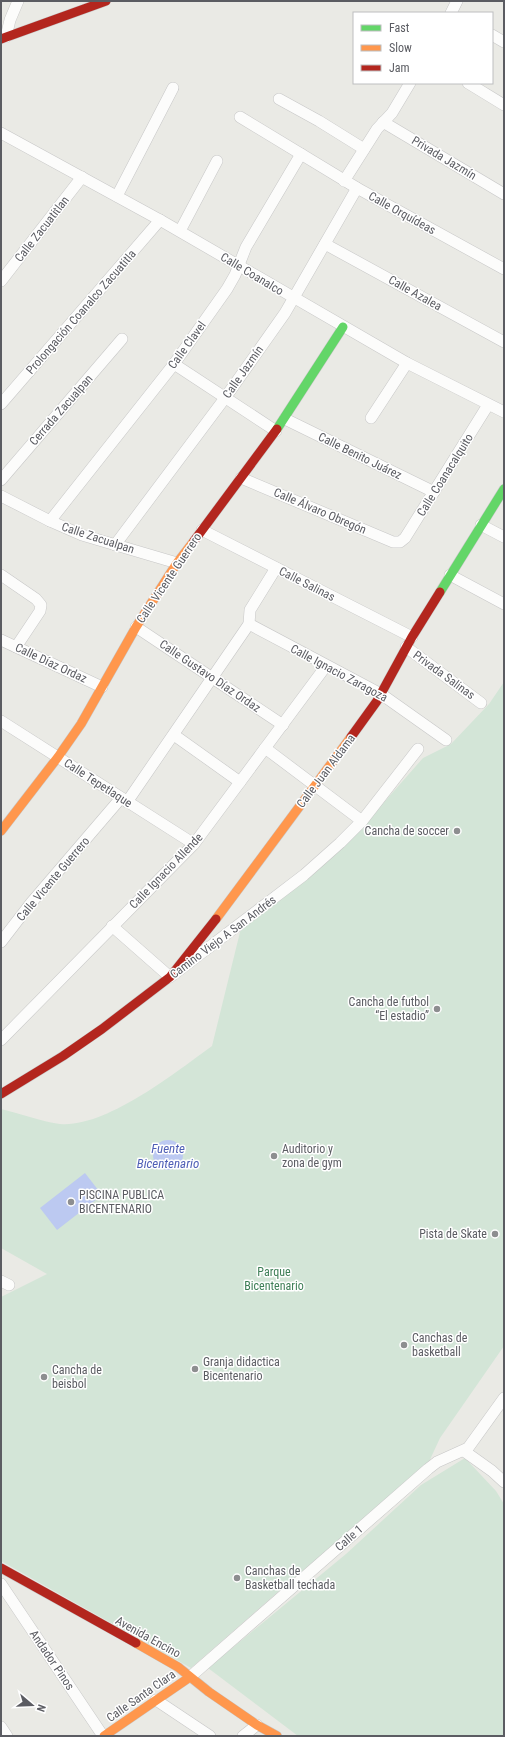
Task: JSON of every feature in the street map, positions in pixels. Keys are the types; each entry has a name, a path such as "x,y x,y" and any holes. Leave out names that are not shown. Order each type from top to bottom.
{"street":[{"path":"3,38 18,1"},
{"path":"3,38 106,1"},
{"path":"452,12 457,1"},
{"path":"493,36 504,42"},
{"path":"344,181 383,122 392,113 409,84"},
{"path":"470,84 504,105"},
{"path":"117,196 173,88"},
{"path":"279,99 319,120 364,150"},
{"name":"Calle Orquídeas","path":"240,117 344,181 504,269"},
{"name":"Privada Jazmín","path":"383,122 504,194"},
{"name":"Calle Coanalco","path":"1,133 180,231 407,363 488,406 504,412"},
{"name":"Calle Clavel","path":"50,522 174,364 227,289 239,266 246,246 301,154"},
{"path":"180,231 217,162"},
{"name":"Calle Zacuatitlan","path":"1,281 82,178"},
{"name":"Calle Jazmín","path":"115,545 225,398 285,313 357,188"},
{"name":"Prolongación Coanalco Zacuatitla","path":"1,404 160,220"},
{"name":"Calle Azalea","path":"325,244 504,342"},
{"name":"Calle Vicente Guerrero","path":"1,831 58,757 81,724 136,627 177,563 285,420 343,327"},
{"name":"Cerrada Zacualpan","path":"1,480 122,339"},
{"path":"371,418 407,363"},
{"path":"174,364 276,431"},
{"name":"Calle Coanacalquito","path":"400,542 405,538 488,406"},
{"name":"Calle Benito Juárez","path":"285,420 434,492"},
{"name":"Calle Álvaro Obregón","path":"241,478 393,542 400,542"},
{"name":"Calle Juan Aldama","path":"170,977 214,922 370,712 406,647 504,488"},
{"name":"Calle Zacualpan","path":"1,496 50,522 82,535 177,563"},
{"path":"481,524 504,537"},
{"name":"Calle Salinas","path":"202,530 412,637"},
{"path":"124,800 174,735 249,624 250,610 276,568"},
{"path":"1,575 36,599 41,605 40,611 16,647"},
{"path":"450,575 504,604"},
{"name":"Calle Ignacio Zaragoza","path":"249,624 381,694 446,740"},
{"name":"Calle Gustavo Díaz Ordaz","path":"136,627 283,725"},
{"name":"Calle Díaz Ordaz","path":"1,640 102,687"},
{"name":"Privada Salinas","path":"406,647 481,703"},
{"name":"Calle Ignacio Allende","path":"1,1040 194,844 326,666"},
{"name":"Calle Tepetlaque","path":"1,721 194,844"},
{"path":"174,735 240,782"},
{"path":"265,748 362,821"},
{"name":"Camino Viejo A San Andrés","path":"1,1094 63,1056 102,1029 304,875 340,844 362,821 418,749"},
{"name":"Calle Vicente Guerrero","path":"1,942 31,903 124,800"},
{"path":"112,926 170,977"},
{"name":"Calle 1","path":"190,1677 428,1469 437,1462 464,1451 472,1444 504,1398"},
{"path":"464,1451 492,1471 504,1482"},
{"name":"Avenida Encino","path":"1,1568 178,1667 209,1692 257,1725 277,1736"},
{"name":"Andador Pinos","path":"1,1584 104,1736"},
{"name":"Calle Santa Clara","path":"104,1736 190,1677"},
{"path":"156,1700 210,1736"},
{"path":"243,1736 257,1725"},
{"path":"1,1727 7,1736"}],"green space":[{"name":"Parque Bicentenario","path":"504,682 504,1346 440,1438 427,1466 287,1584 191,1668 1,1561 1,1297 47,1274 1,1248 1,1109 60,1124 78,1123 98,1117 119,1108 140,1096 180,1070 212,1046 242,924 357,833 423,758 451,744 489,704"},
{"path":"465,1458 496,1491 504,1504 504,1736 298,1736 208,1668 346,1554 421,1485"}],"water":[{"name":"Fuente Bicentenario","path":"168,1140 179,1144 183,1155 179,1166 168,1170 157,1166 153,1155 157,1144"},
{"name":"PISCINA PUBLICA BICENTENARIO","path":"85,1173 102,1195 57,1230 40,1208"}],"traffic: fast":[{"path":"277,429 343,327"},
{"path":"440,592 504,489"}],"traffic: slow":[{"path":"1,831 58,757 81,724 136,627 177,563 194,541"},
{"path":"216,919 351,737"},
{"path":"136,1643 178,1667 209,1692 257,1725 277,1736"},
{"path":"104,1736 190,1677"}],"traffic: jam":[{"path":"1,39 106,1"},
{"path":"194,541 277,429"},
{"path":"351,737 377,701 412,637 440,592"},
{"path":"1,1094 63,1056 102,1029 170,977 216,919"},
{"path":"1,1568 136,1643"}],"place":[{"name":"Cancha de soccer","path":"457,831"},
{"name":"Cancha de futbol “El estadio”","path":"437,1009"},
{"name":"Auditorio y zona de gym","path":"274,1156"},
{"name":"PISCINA PUBLICA BICENTENARIO","path":"71,1202"},
{"name":"Pista de Skate","path":"495,1234"},
{"name":"Canchas de basketball","path":"404,1345"},
{"name":"Granja didactica Bicentenario","path":"195,1369"},
{"name":"Cancha de beisbol","path":"44,1377"},
{"name":"Canchas de Basketball techada","path":"237,1578"}]}
